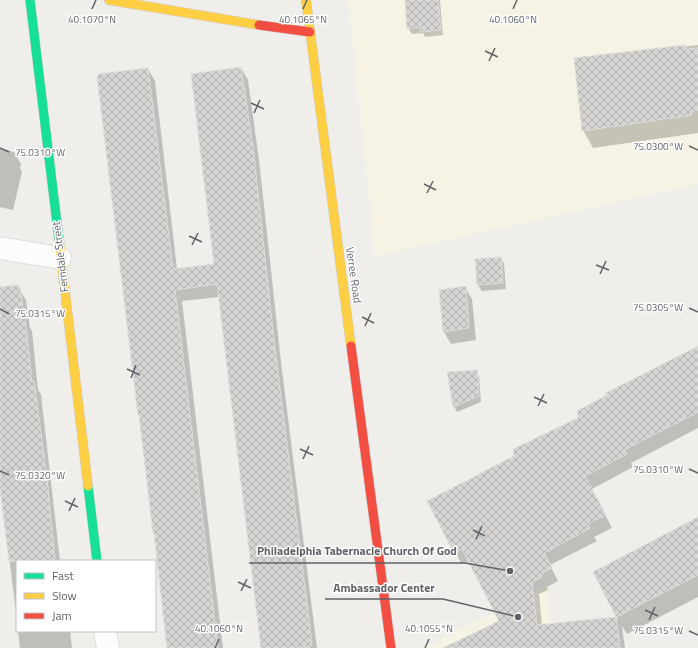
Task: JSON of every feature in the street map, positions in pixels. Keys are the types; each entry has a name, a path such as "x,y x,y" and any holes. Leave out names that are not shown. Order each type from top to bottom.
{"street":[{"name":"Ferndale Street","path":"30,0 97,560"},
{"path":"109,0 310,32"},
{"name":"Verree Road","path":"306,0 391,648"},
{"path":"0,248 60,258"},
{"path":"105,632 108,648"}],"shaded area":[{"path":"348,0 698,0 698,184 375,256"},
{"path":"547,586 554,648 424,648"}],"building":[{"path":"405,0 438,0 441,30 421,32 420,27 407,29"},
{"path":"685,45 686,49 698,48 698,110 691,111 692,115 582,131 574,58"},
{"path":"241,67 253,147 275,349 312,644 310,647 299,648 261,648 217,284 175,290 218,648 167,648 97,76 99,74 148,68 173,269 214,264 191,74"},
{"path":"501,257 503,283 477,285 475,259"},
{"path":"18,285 18,288 20,287 32,381 34,381 47,478 55,560 9,561 0,489 0,287"},
{"path":"466,286 469,328 443,332 439,290"},
{"path":"698,346 698,412 624,450 627,454 585,476 606,515 588,524 590,528 544,553 552,568 540,574 542,577 532,582 537,625 616,617 620,648 443,648 499,621 462,549 454,553 427,501 514,456 513,449 578,418 577,411 607,395 606,393"},
{"path":"477,370 479,396 453,407 447,372"},
{"path":"698,517 698,575 616,617 593,572"}],"traffic: fast":[{"path":"30,0 59,240"},
{"path":"88,486 97,560"}],"traffic: slow":[{"path":"109,0 259,25"},
{"path":"306,0 351,346"},
{"path":"59,240 88,486"}],"traffic: jam":[{"path":"259,25 310,32"},
{"path":"351,346 391,648"}],"place":[{"name":"Philadelphia Tabernacle Church Of God","path":"510,571"},
{"name":"Ambassador Center","path":"518,617"}]}
